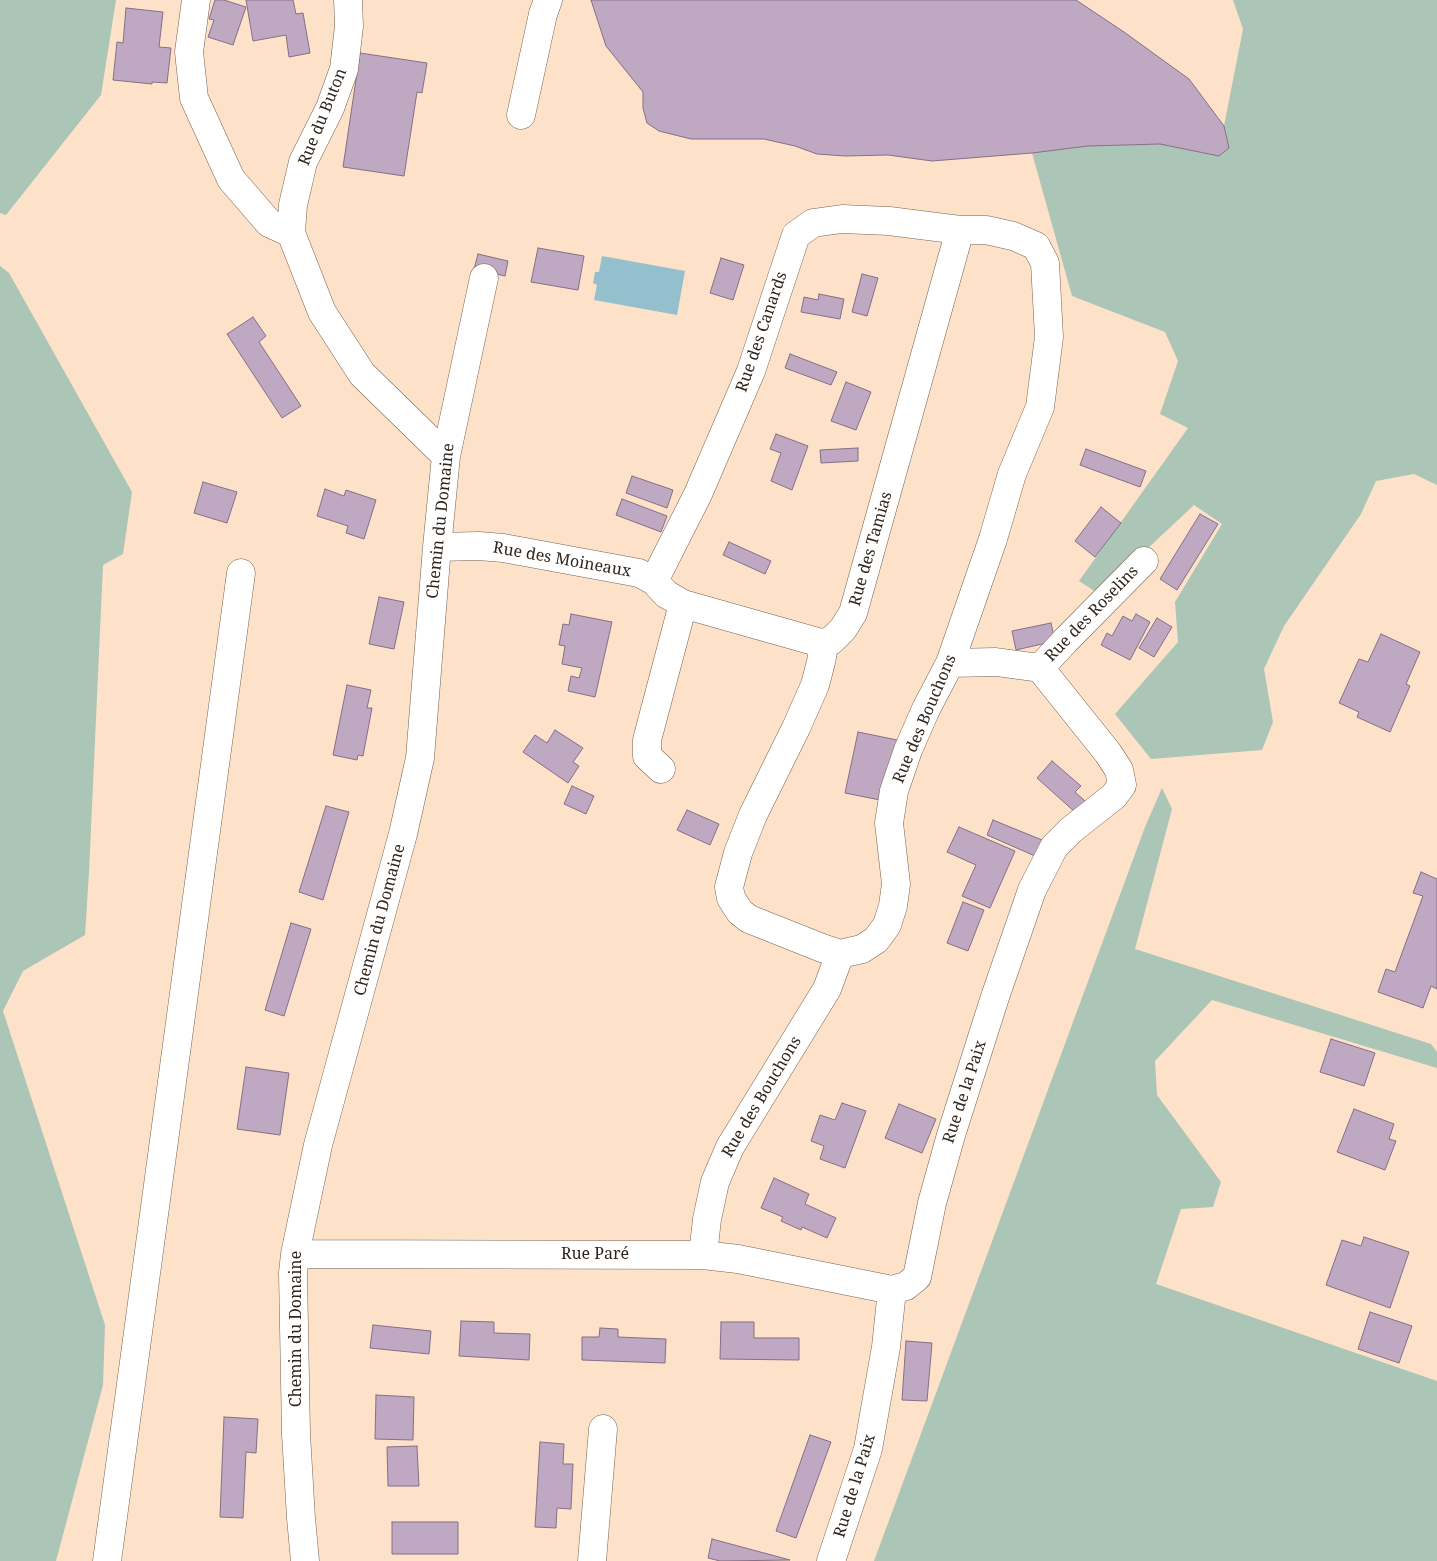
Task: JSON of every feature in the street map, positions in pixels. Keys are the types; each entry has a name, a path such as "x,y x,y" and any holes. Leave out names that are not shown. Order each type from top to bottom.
{"street":[{"path":"196,0 189,52 194,98 231,179 269,222 291,233 322,312 362,374 446,456"},
{"name":"Rue du Buton","path":"291,233 293,205 303,162 330,108 344,69 349,26 348,0"},
{"path":"520,115 539,4"},
{"name":"Rue des Canards","path":"654,581 698,494 751,371 796,235 813,223 842,219 889,220 960,230"},
{"name":"Rue des Tamias","path":"821,643 831,641 842,629 853,612 960,230"},
{"name":"Rue des Bouchons","path":"703,1255 707,1219 715,1182 730,1147 827,989 840,954 862,949 876,940 887,925 893,906 896,884 889,823 894,791 908,750 926,709 950,663 993,539 1012,474 1040,407 1049,337 1046,263 1036,246 1013,236 986,230 960,230"},
{"name":"Chemin du Domaine","path":"305,1561 296,1434 293,1273 295,1254 318,1145 403,834 420,758 446,456 484,278"},
{"name":"Rue des Moineaux","path":"437,547 479,546 528,552 639,573 654,581 666,594 683,604 821,643"},
{"name":"Rue des Roselins","path":"950,663 996,662 1040,668 1064,641 1144,561"},
{"path":"107,1561 241,573"},
{"path":"661,769 647,756 647,740 683,604"},
{"path":"821,643 822,657 815,685 796,728 752,815 729,887 731,898 740,912 749,919 840,954"},
{"name":"Rue de la Paix","path":"832,1561 868,1449 886,1347 892,1290 906,1286 917,1277 932,1203 951,1135 995,997 1032,890 1054,847 1070,830 1114,796 1122,785 1120,770 1040,668"},
{"name":"Rue Paré","path":"295,1254 703,1255 738,1259 892,1290"},
{"path":"592,1561 602,1429"}],"green space":[{"path":"0,0 116,0 101,95 6,215 0,213"},
{"path":"1233,0 1437,0 1437,485 1414,474 1376,481 1361,514 1284,626 1264,669 1273,722 1262,750 1151,759 1115,714 1178,642 1175,602 1222,524 1194,505 1099,594 1079,581 1188,428 1160,414 1178,361 1165,332 1072,296 1032,153 1088,146 1160,144 1219,156 1229,148 1224,126 1243,29"},
{"path":"0,266 9,273 132,492 123,554 103,565 85,935 23,971 3,1011 105,1325 103,1385 56,1561 0,1561"},
{"path":"1162,788 1172,809 1135,949 1431,1044 1437,1052 1437,1068 1212,1000 1155,1061 1157,1095 1221,1182 1213,1207 1181,1209 1156,1284 1437,1381 1437,1561 874,1561 1145,827"}],"water":[{"path":"602,256 685,271 677,315 594,300 597,285 593,283 595,272 599,272"}],"building":[{"path":"215,0 224,0 246,7 233,45 208,37 214,20 209,19"},
{"path":"246,0 293,0 296,14 303,13 310,53 289,57 286,35 253,41"},
{"path":"591,0 1076,0 1189,79 1224,126 1229,148 1219,156 1160,144 1088,146 1032,153 932,161 888,155 845,156 817,154 795,146 764,139 691,139 659,131 647,123 643,108 643,92 606,46"},
{"path":"126,8 163,12 159,47 171,48 167,83 152,82 152,84 113,80 117,42 123,43"},
{"path":"360,53 427,63 422,93 417,92 404,176 343,167"},
{"path":"538,248 584,256 578,290 531,282"},
{"path":"478,254 508,261 505,276 474,269"},
{"path":"721,258 744,265 733,300 710,293"},
{"path":"862,274 878,278 867,316 852,312"},
{"path":"819,294 844,299 840,319 801,312 804,297 818,300"},
{"path":"253,317 266,336 259,342 301,406 282,418 227,334"},
{"path":"790,354 837,372 831,385 785,368"},
{"path":"846,382 871,392 856,430 831,421"},
{"path":"776,434 808,446 792,490 771,481 781,453 770,449"},
{"path":"858,448 858,461 821,463 820,450"},
{"path":"1086,449 1146,471 1140,487 1080,465"},
{"path":"632,476 673,490 667,508 626,493"},
{"path":"203,482 237,492 227,523 194,513"},
{"path":"325,489 344,496 346,490 376,500 364,539 346,533 348,526 317,516"},
{"path":"622,499 667,516 661,532 616,515"},
{"path":"1101,507 1121,523 1095,557 1075,541"},
{"path":"1200,514 1218,524 1177,590 1160,579"},
{"path":"729,542 771,561 765,574 723,555"},
{"path":"379,597 404,602 394,649 369,644"},
{"path":"571,614 612,622 595,697 568,691 571,676 579,678 582,668 562,664 565,646 559,645 563,624 569,625"},
{"path":"1136,614 1150,622 1130,660 1101,645 1107,633 1112,636 1123,616 1132,621"},
{"path":"1157,618 1172,627 1154,657 1139,648"},
{"path":"1051,623 1055,641 1016,650 1012,631"},
{"path":"1381,634 1420,652 1406,684 1410,686 1390,732 1357,717 1359,712 1339,703 1359,659 1368,662"},
{"path":"347,685 371,690 367,708 372,708 363,756 358,755 357,760 333,755"},
{"path":"555,730 583,748 573,762 579,766 568,783 523,752 535,735 547,743"},
{"path":"858,732 902,741 890,802 845,793"},
{"path":"1052,761 1081,786 1075,792 1085,801 1076,813 1037,778"},
{"path":"572,786 594,796 586,814 564,804"},
{"path":"326,806 349,812 323,900 299,892"},
{"path":"687,810 719,824 710,845 677,830"},
{"path":"993,820 1042,840 1035,856 987,835"},
{"path":"959,827 1015,851 990,908 962,896 976,865 947,852"},
{"path":"1421,872 1437,879 1437,989 1431,986 1423,1008 1378,992 1386,969 1395,972 1423,896 1413,893"},
{"path":"963,902 984,910 968,951 947,943"},
{"path":"291,923 311,929 284,1016 265,1010"},
{"path":"1331,1039 1375,1053 1364,1086 1320,1072"},
{"path":"246,1067 289,1073 280,1135 237,1129"},
{"path":"842,1103 866,1111 845,1168 820,1159 824,1146 811,1141 820,1115 835,1120"},
{"path":"899,1104 936,1119 922,1153 885,1138"},
{"path":"1354,1109 1394,1124 1389,1139 1396,1141 1385,1170 1337,1152"},
{"path":"774,1178 809,1194 805,1204 836,1218 827,1238 802,1227 801,1230 781,1221 783,1217 761,1208"},
{"path":"1364,1237 1409,1252 1390,1308 1326,1285 1342,1240 1361,1246"},
{"path":"1370,1312 1412,1326 1399,1363 1358,1349"},
{"path":"461,1321 494,1322 494,1333 530,1334 529,1360 459,1356"},
{"path":"721,1322 754,1322 754,1338 799,1338 799,1360 720,1359"},
{"path":"373,1325 431,1331 429,1354 370,1348"},
{"path":"600,1328 618,1329 618,1337 666,1339 665,1363 582,1360 582,1337 599,1337"},
{"path":"906,1341 932,1343 927,1401 902,1400"},
{"path":"376,1395 414,1397 413,1440 375,1439"},
{"path":"224,1417 258,1419 256,1453 246,1452 243,1518 220,1517"},
{"path":"810,1435 831,1442 796,1538 776,1531"},
{"path":"540,1442 564,1444 563,1464 573,1464 571,1509 557,1508 556,1528 535,1527"},
{"path":"417,1446 419,1486 388,1486 387,1447"},
{"path":"392,1522 458,1522 458,1554 392,1554"},
{"path":"712,1539 790,1560 720,1561 708,1558"}]}
